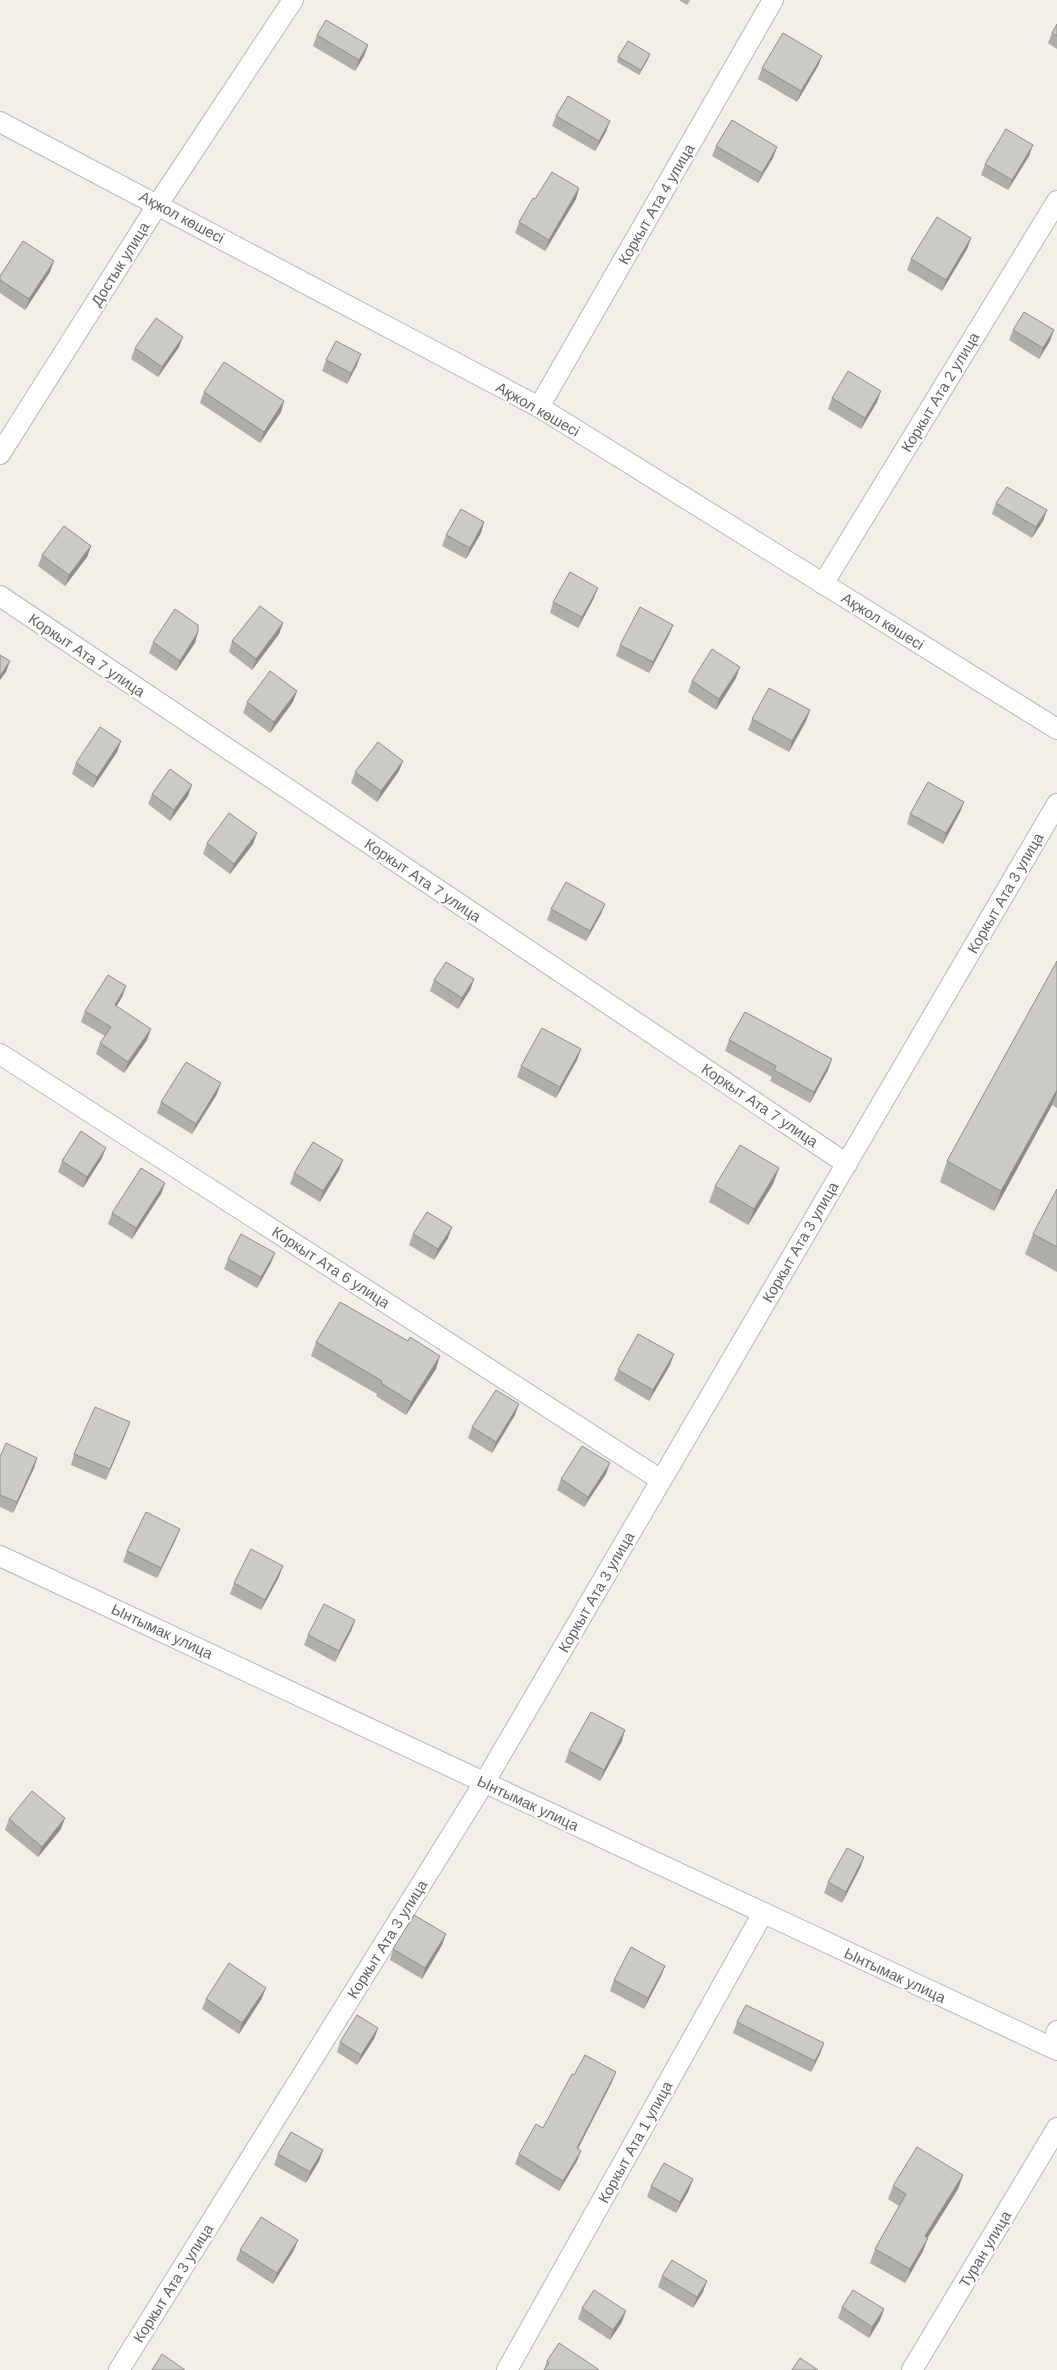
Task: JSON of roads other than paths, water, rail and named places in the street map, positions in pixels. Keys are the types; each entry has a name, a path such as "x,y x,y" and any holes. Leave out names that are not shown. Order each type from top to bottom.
{"street":[{"name":"Достык улица","path":"0,454 158,204 292,0"},
{"name":"Коркыт Ата 4 улица","path":"539,408 773,0"},
{"name":"Ақжол көшесі","path":"0,122 158,204 539,408 1057,730"},
{"name":"Коркыт Ата 2 улица","path":"823,584 1057,200"},
{"name":"Коркыт Ата 7 улица","path":"0,596 847,1164"},
{"name":"Коркыт Ата 3 улица","path":"119,2370 484,1783 1057,804"},
{"name":"Коркыт Ата 6 улица","path":"0,1054 661,1480"},
{"name":"Ынтымак улица","path":"0,1556 763,1913 1055,2043"},
{"name":"Коркыт Ата 1 улица","path":"507,2370 763,1913"},
{"name":"Туран улица","path":"912,2370 1057,2128"}]}
